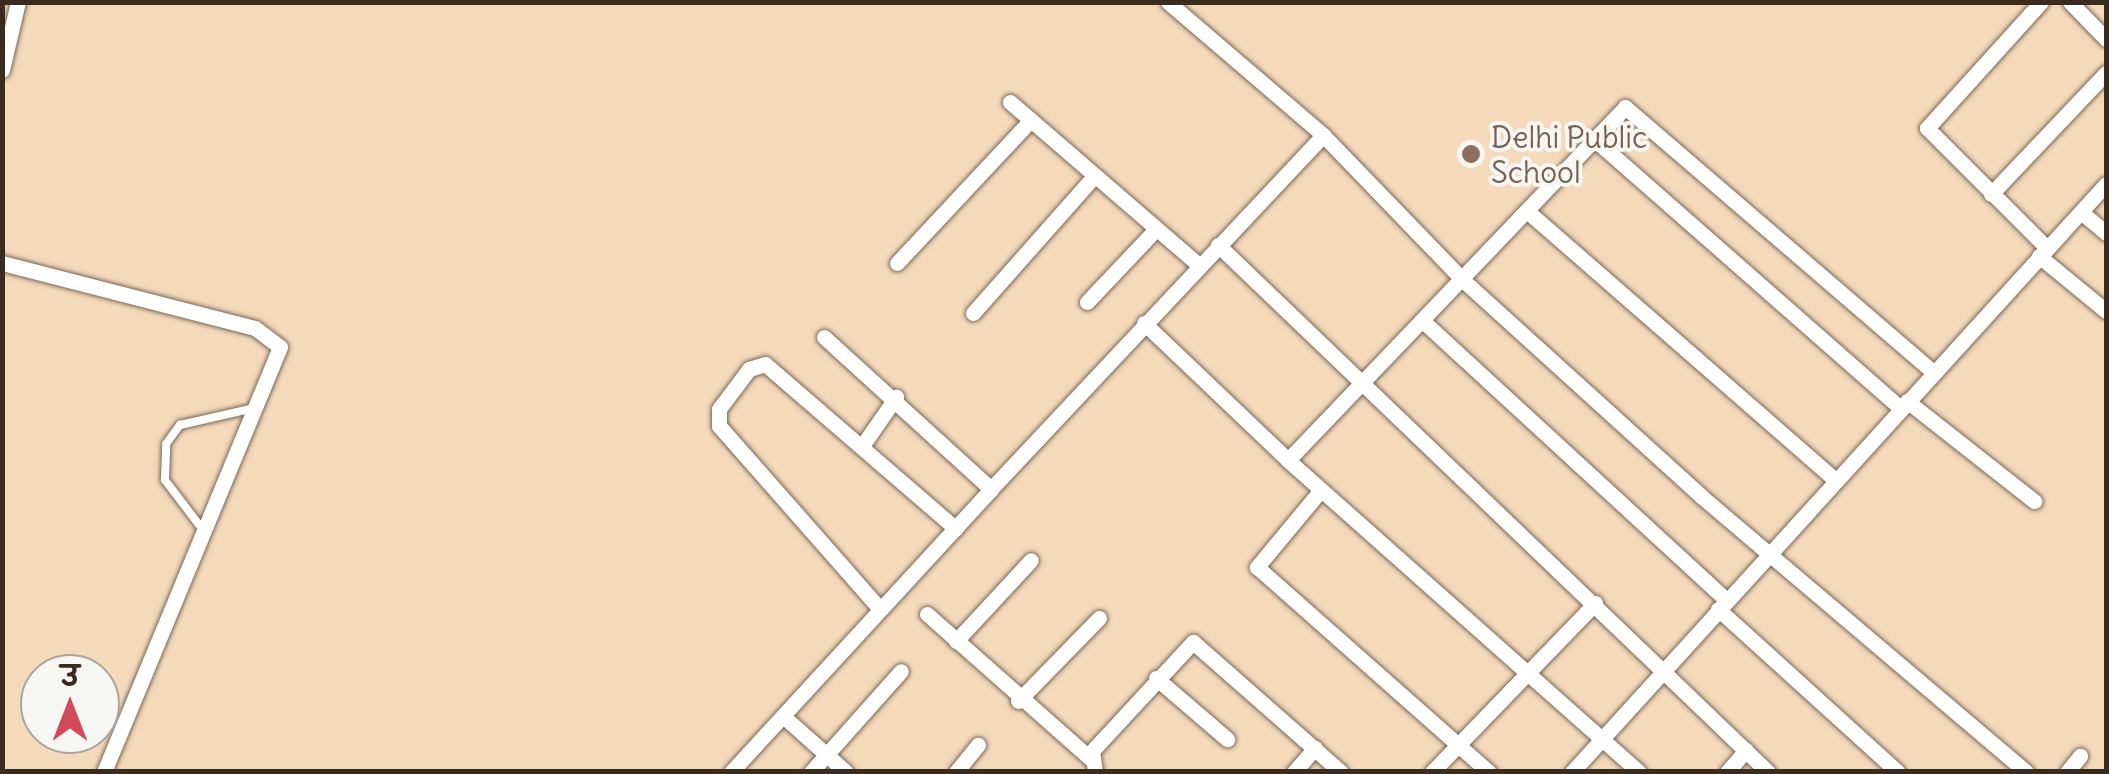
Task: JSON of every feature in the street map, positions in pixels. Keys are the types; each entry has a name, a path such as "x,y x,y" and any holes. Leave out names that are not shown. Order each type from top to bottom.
{"street":[{"path":"2,70 18,2"},
{"path":"1168,2 1323,135 1464,281 1768,554 2026,772"},
{"path":"2041,2 1928,124 2043,252 2106,311"},
{"path":"2070,2 2106,39"},
{"path":"1991,194 2106,73"},
{"path":"1010,102 1199,265"},
{"path":"1288,460 1425,323 1593,138 1632,109 1933,372"},
{"path":"897,264 1031,120"},
{"path":"732,772 1144,323 1323,135"},
{"path":"1593,138 1904,405 2034,501"},
{"path":"973,314 1094,176"},
{"path":"1572,772 2106,184"},
{"path":"1527,212 1835,480"},
{"path":"2081,212 2106,233"},
{"path":"1088,302 1156,229"},
{"path":"1218,245 1595,602 1768,772"},
{"path":"2,264 276,337 279,356 202,530 104,772"},
{"path":"1144,323 1320,491 1639,772"},
{"path":"1425,323 1898,772"},
{"path":"824,337 896,397 991,489"},
{"path":"880,609 717,414 748,369 766,364 956,529"},
{"path":"862,446 896,397"},
{"path":"1320,491 1257,568 1457,748 1489,772"},
{"path":"956,641 1031,560"},
{"path":"1432,772 1595,602"},
{"path":"927,614 1093,765 1156,678 1195,642 1341,772"},
{"path":"1018,700 1099,618"},
{"path":"810,772 901,671"},
{"path":"1156,678 1227,740"},
{"path":"783,716 846,772"},
{"path":"956,772 978,745"},
{"path":"1294,772 1315,748"},
{"path":"1727,772 1746,750"},
{"path":"2067,772 2080,756"}],"lane":[{"path":"202,530 165,480 166,444 180,425 255,408"}],"place":[{"name":"Delhi Public School","path":"1471,154"}]}
